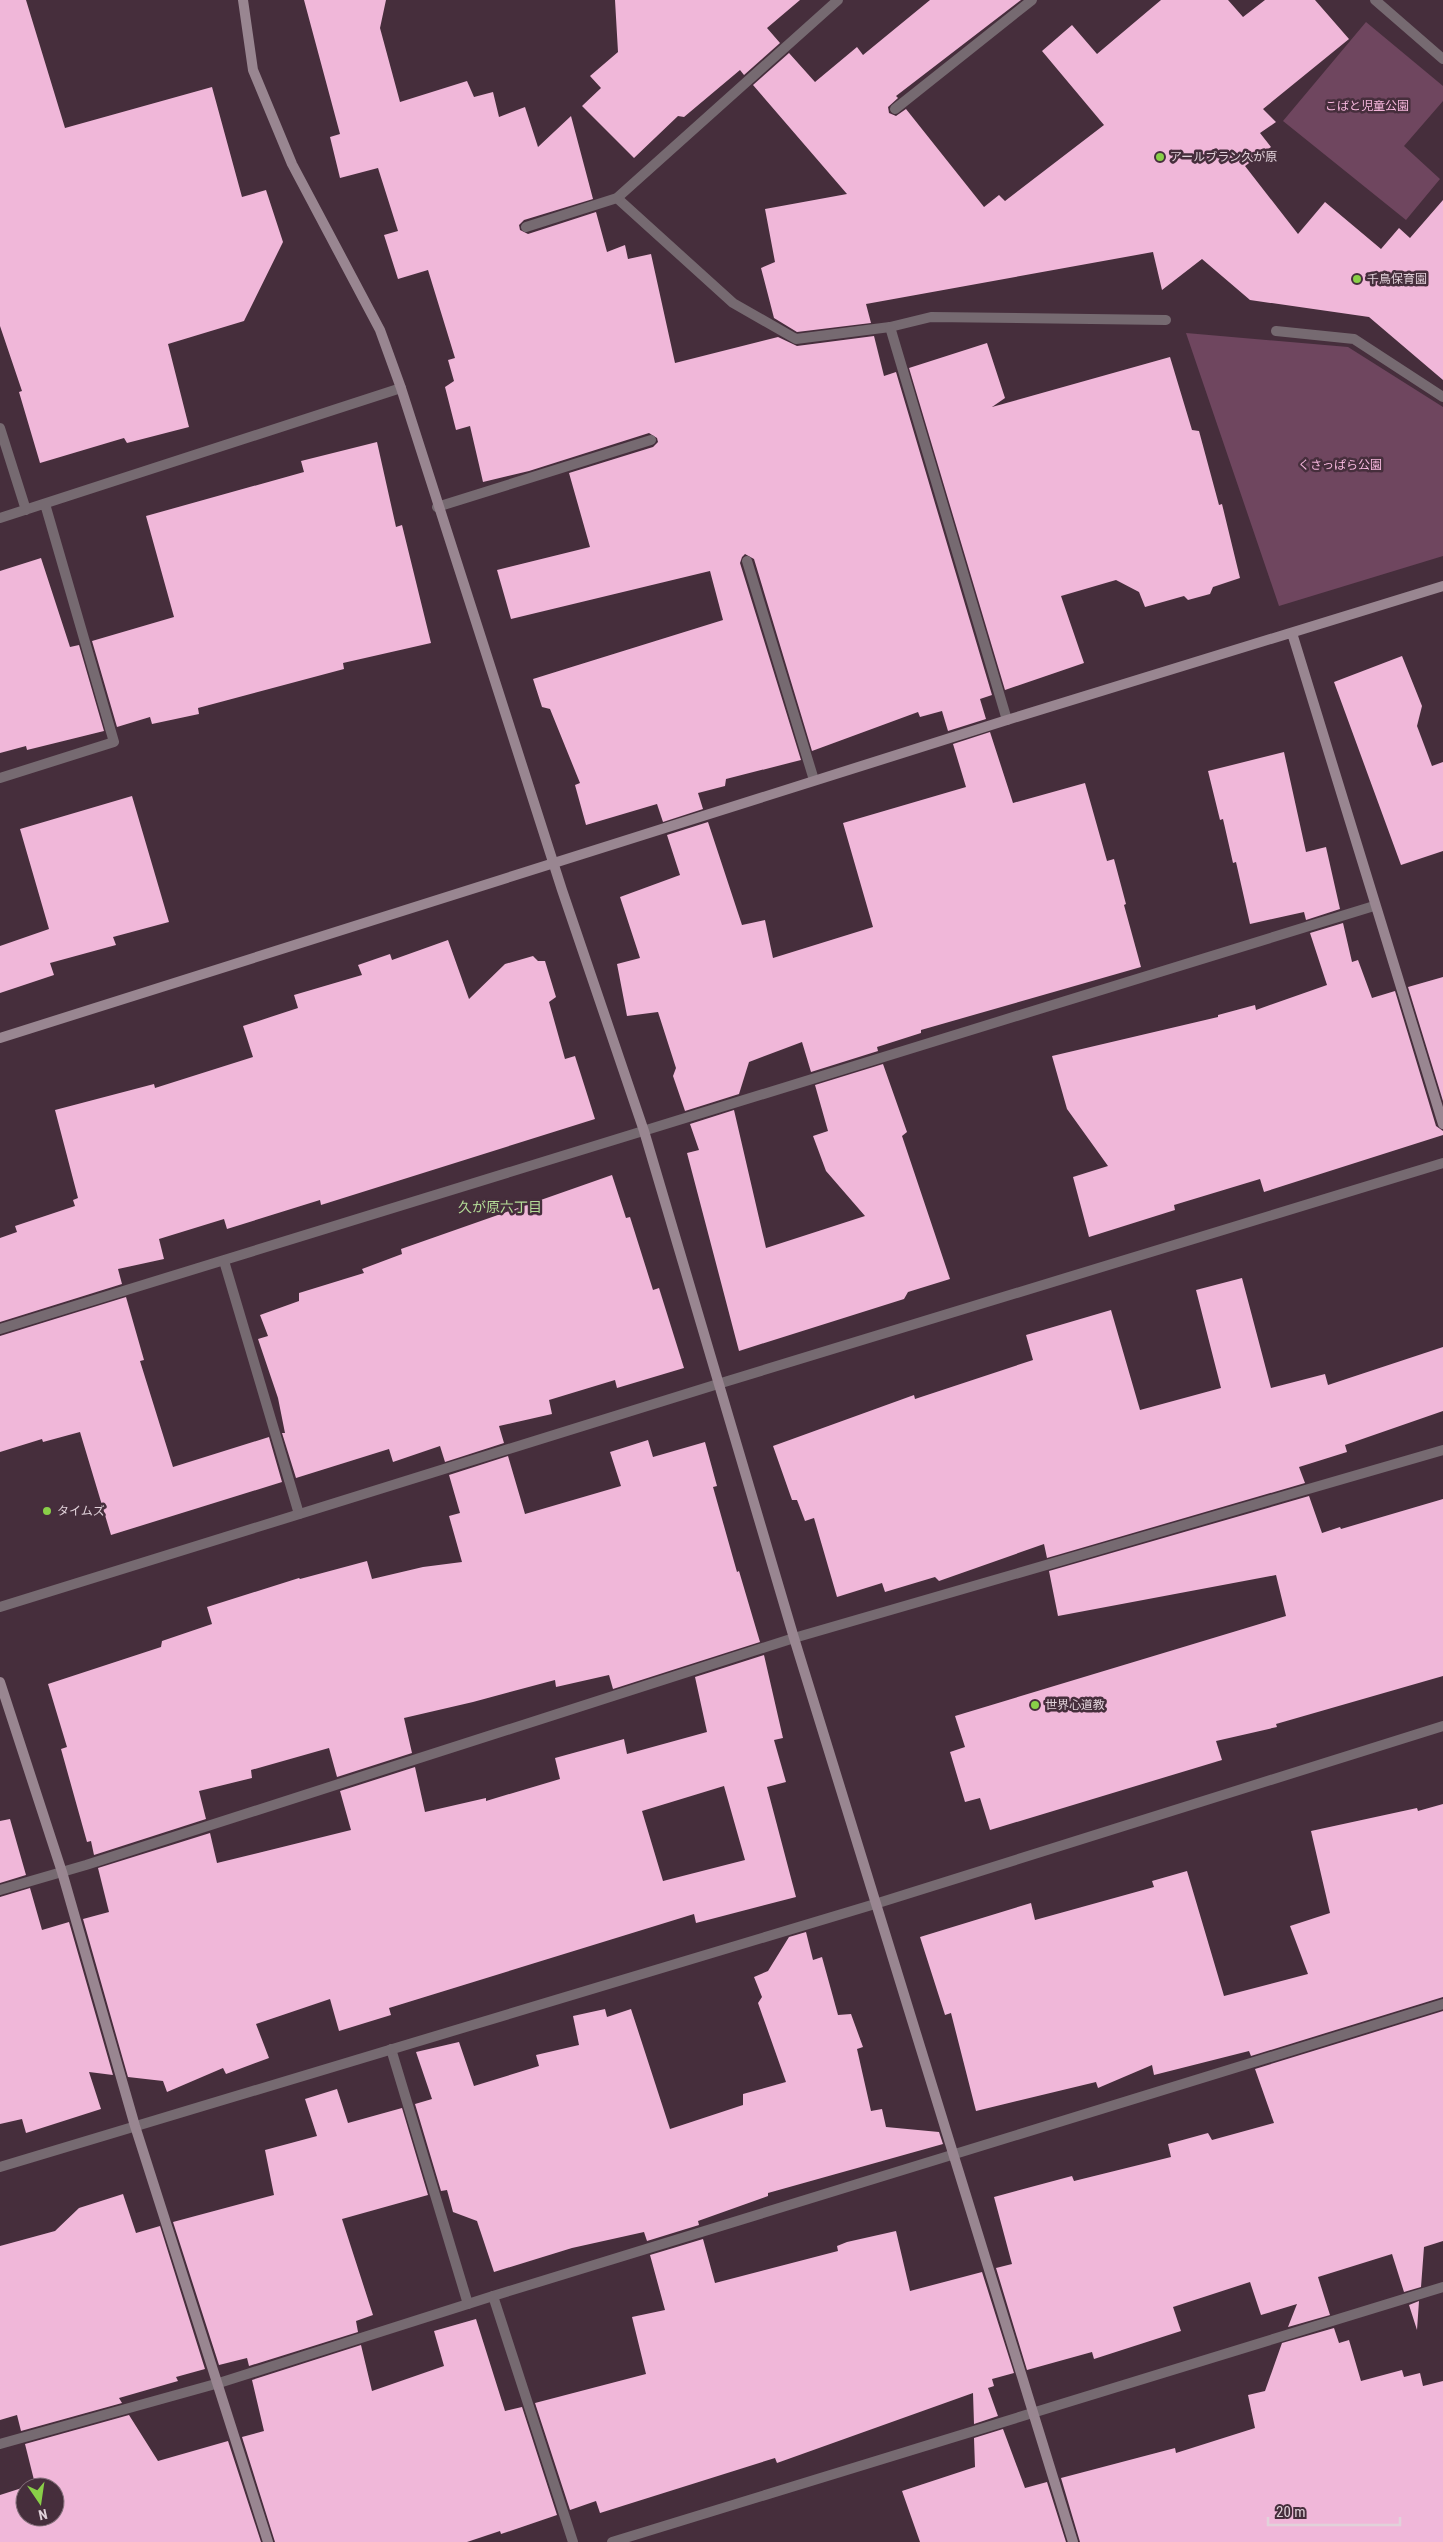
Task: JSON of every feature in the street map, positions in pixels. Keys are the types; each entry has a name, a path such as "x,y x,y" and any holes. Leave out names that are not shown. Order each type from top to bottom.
{"street":[{"path":"243,0 253,70 292,164 380,330 401,388 437,506 553,863 644,1131 794,1638 1073,2542"},
{"path":"526,227 617,198 838,0"},
{"path":"895,109 1032,0"},
{"path":"1375,0 1443,59"},
{"path":"617,198 733,303 796,339 890,327 931,317 1166,320"},
{"path":"890,327 1007,720"},
{"path":"1276,331 1354,339 1443,397"},
{"path":"0,518 401,388"},
{"path":"0,428 26,510"},
{"path":"437,506 651,440"},
{"path":"0,778 114,742 44,504"},
{"path":"747,562 814,780"},
{"path":"0,1038 814,780 1443,586"},
{"path":"1292,633 1374,906 1443,1124"},
{"path":"0,1329 1374,906"},
{"path":"0,1607 718,1384 1443,1163"},
{"path":"224,1261 299,1514"},
{"path":"0,1890 62,1872 794,1638 1443,1450"},
{"path":"0,1682 62,1872 136,2126 268,2542"},
{"path":"0,2167 875,1904 1443,1726"},
{"path":"0,2444 219,2383 493,2296 1443,2004"},
{"path":"391,2049 468,2304"},
{"path":"616,2542 1034,2411 1443,2287"},
{"path":"493,2296 573,2542"}],"green space":[{"name":"こばと児童公園","path":"1366,22 1443,86 1443,101 1404,146 1440,179 1406,220 1283,121"},
{"name":"くさっぱら公園","path":"1186,333 1348,347 1443,407 1443,556 1279,606"}],"building":[{"path":"0,0 26,0 65,128 212,87 242,197 266,190 283,242 244,321 168,344 189,427 127,443 124,438 40,463 19,392 22,391 0,326"},
{"path":"304,0 386,0 380,28 400,102 467,81 474,97 493,92 499,117 525,107 538,147 571,116 593,199 524,220 519,225 520,230 528,234 596,212 607,252 625,245 628,259 651,254 675,363 778,337 797,346 874,336 884,376 896,372 992,695 980,699 986,719 948,731 942,711 920,717 918,712 812,751 754,559 745,554 740,563 801,760 726,779 725,786 698,793 703,809 663,822 657,804 586,825 575,785 580,783 550,709 542,707 533,679 723,620 710,571 511,619 497,570 590,547 569,473 653,447 658,442 657,438 649,433 529,471 483,482 470,426 456,430 445,387 454,381 448,360 455,358 428,270 398,279 384,235 398,231 378,168 340,178 330,137 340,134"},
{"path":"615,0 800,0 767,28 780,43 744,75 740,70 684,117 678,116 634,158 582,106 601,88 590,76 618,52"},
{"path":"930,0 1021,0 896,96 898,98 888,107 889,113 896,116 906,109 984,207 999,195 1005,201 1104,125 1042,51 1072,25 1097,54 1161,0 1228,0 1243,17 1265,0 1315,0 1349,39 1263,109 1276,122 1260,133 1271,147 1245,166 1298,234 1325,202 1381,249 1399,228 1410,238 1443,200 1443,380 1369,317 1250,300 1202,259 1162,290 1153,252 866,304 871,323 797,332 774,318 761,268 775,262 765,209 847,194 753,85 789,53 815,82 857,47 863,55"},
{"path":"987,343 1005,398 992,407 1170,357 1192,430 1199,431 1219,505 1222,504 1240,578 1213,587 1210,594 1188,600 1184,596 1145,607 1139,592 1116,580 1061,596 1084,663 1005,690 909,368"},
{"path":"377,442 396,527 402,525 431,643 343,663 344,669 198,708 199,714 152,724 150,717 117,727 92,641 174,617 146,516 304,472 301,461"},
{"path":"41,558 70,647 79,645 104,731 27,750 26,746 0,753 0,571"},
{"path":"1402,656 1422,706 1417,726 1432,766 1443,762 1443,851 1401,865 1334,682"},
{"path":"990,732 1013,803 1085,783 1107,861 1114,859 1141,967 921,1030 921,1033 877,1047 878,1051 811,1072 802,1042 749,1062 739,1094 685,1111 673,1076 676,1068 658,1012 627,1016 617,964 640,958 620,897 680,875 667,835 708,822 742,925 765,920 773,958 873,927 843,823 966,787 953,744"},
{"path":"1284,752 1306,852 1326,847 1340,909 1306,920 1304,912 1250,924 1236,862 1233,863 1223,819 1220,820 1208,771"},
{"path":"132,796 169,922 113,937 116,945 50,963 54,975 0,993 0,946 49,929 20,829"},
{"path":"1343,923 1352,962 1358,960 1372,998 1395,991 1436,1126 1443,1131 1443,1135 1264,1192 1260,1179 1174,1205 1175,1210 1089,1237 1073,1177 1108,1166 1067,1109 1052,1056 1218,1017 1218,1015 1255,1005 1256,1010 1327,985 1310,933"},
{"path":"448,940 469,999 505,964 533,956 538,961 545,961 556,997 549,1002 565,1059 575,1056 595,1119 321,1205 320,1200 227,1229 224,1219 159,1239 164,1259 118,1269 122,1284 0,1322 0,1238 17,1232 15,1226 75,1206 73,1200 78,1198 55,1110 154,1084 155,1088 253,1057 243,1026 298,1008 294,995 362,975 358,965 390,954 392,960"},
{"path":"1443,977 1443,1101 1408,987"},
{"path":"883,1064 907,1132 902,1136 950,1279 908,1292 904,1299 739,1351 687,1153 699,1150 690,1124 734,1110 766,1248 865,1216 826,1171 813,1136 828,1131 815,1085"},
{"path":"612,1175 626,1218 630,1217 653,1290 659,1288 684,1368 617,1388 615,1380 549,1400 552,1414 499,1426 504,1443 445,1462 440,1446 393,1462 389,1449 296,1478 282,1433 285,1433 278,1398 258,1339 268,1336 260,1315 299,1301 299,1293 364,1273 362,1269 402,1254 401,1249"},
{"path":"1242,1278 1271,1388 1325,1374 1328,1385 1443,1347 1443,1411 1345,1445 1347,1452 1299,1467 1305,1483 1047,1558 1044,1544 939,1581 935,1577 885,1592 882,1583 837,1597 814,1518 805,1521 797,1500 792,1500 773,1446 914,1395 915,1399 1033,1360 1026,1335 1111,1310 1140,1410 1221,1388 1196,1290"},
{"path":"126,1297 144,1360 140,1361 173,1467 269,1437 282,1482 111,1535 80,1432 43,1442 42,1439 0,1452 0,1336"},
{"path":"648,1440 653,1457 705,1442 717,1486 713,1487 737,1572 739,1571 760,1642 613,1689 609,1675 556,1687 555,1680 404,1718 412,1753 337,1777 329,1748 251,1770 252,1778 199,1791 206,1819 94,1855 91,1841 87,1842 61,1749 67,1747 48,1684 161,1647 162,1641 212,1624 207,1607 299,1578 367,1561 372,1579 423,1567 462,1562 449,1516 460,1513 449,1475 508,1456 525,1514 621,1486 610,1452"},
{"path":"1309,1496 1322,1533 1443,1499 1443,1676 1276,1724 1277,1727 1216,1741 1222,1760 990,1830 980,1798 965,1802 950,1752 965,1747 955,1716 1286,1616 1276,1575 1058,1616 1049,1571"},
{"path":"764,1655 783,1738 774,1740 786,1782 767,1787 796,1897 696,1923 694,1914 389,2008 391,2015 339,2031 330,1999 256,2024 269,2058 226,2074 223,2068 167,2092 163,2081 128,2077 83,1919 109,1912 98,1868 210,1833 217,1863 351,1830 340,1791 415,1767 425,1812 486,1798 486,1801 560,1779 555,1758 624,1739 627,1754 707,1732 695,1677","holes":["724,1786 745,1860 663,1881 642,1811"]},
{"path":"1443,1804 1443,1997 1251,2056 1249,2051 1154,2075 1152,2065 1098,2088 1096,2082 976,2111 951,2013 945,2015 920,1937 1031,1903 1035,1920 1154,1887 1152,1881 1187,1871 1224,1996 1308,1974 1290,1926 1330,1913 1311,1831 1417,1808 1418,1811"},
{"path":"10,1819 26,1875 0,1883 0,1821"},
{"path":"30,1888 42,1930 69,1922 113,2075 89,2072 101,2109 26,2133 22,2119 0,2124 0,1897"},
{"path":"806,1932 813,1960 822,1957 838,2015 851,2014 863,2047 857,2049 871,2111 882,2109 886,2127 939,2132 943,2144 768,2193 768,2196 698,2221 699,2225 647,2241 644,2232 572,2248 494,2272 477,2221 453,2212 447,2190 441,2191 415,2104 432,2099 416,2052 459,2042 474,2086 539,2066 536,2055 579,2045 573,2016 605,2009 607,2017 631,2009 670,2129 743,2105 743,2094 786,2082 758,2003 762,1997 754,1977 768,1971 789,1937"},
{"path":"1443,2011 1443,2241 1424,2247 1421,2287 1404,2292 1392,2254 1318,2277 1330,2315 1288,2327 1297,2304 1261,2315 1250,2282 1173,2307 1181,2331 1094,2359 1092,2352 1027,2370 996,2268 1012,2264 994,2197 1072,2176 1074,2181 1171,2157 1168,2144 1208,2133 1212,2140 1274,2123 1255,2069"},
{"path":"337,2089 348,2123 402,2108 428,2195 342,2219 373,2315 356,2321 358,2332 249,2366 247,2358 219,2365 173,2222 274,2195 265,2150 317,2136 305,2099"},
{"path":"123,2194 136,2233 160,2226 205,2369 176,2377 178,2381 119,2398 122,2403 21,2431 17,2415 0,2420 0,2246 55,2231 79,2208"},
{"path":"896,2231 910,2291 982,2272 1014,2373 992,2379 994,2386 988,2388 998,2416 974,2424 973,2393 777,2463 775,2458 600,2513 596,2501 570,2510 535,2403 646,2374 632,2317 665,2310 650,2255 703,2239 715,2283 838,2251 837,2246 847,2242"},
{"path":"1419,2301 1417,2330 1409,2305"},
{"path":"476,2319 505,2411 522,2407 557,2515 501,2534 500,2531 467,2542 275,2542 242,2437 264,2431 252,2380 361,2345 372,2391 444,2366 434,2331"},
{"path":"1334,2328 1339,2343 1349,2340 1361,2381 1402,2370 1404,2377 1420,2373 1423,2386 1443,2381 1443,2542 1080,2542 1061,2478 1175,2448 1176,2453 1255,2428 1248,2395 1265,2391 1282,2343"},
{"path":"129,2415 158,2461 228,2441 261,2542 0,2542 0,2495 15,2490 15,2527 65,2527 65,2477 33,2477 25,2444"},
{"path":"1003,2429 1025,2488 1047,2482 1066,2542 920,2542 902,2491 975,2467 974,2438"}],"place":[{"name":"アールブラン久が原","path":"1160,157"},
{"name":"千鳥保育園","path":"1357,279"},
{"name":"タイムズ","path":"47,1511"},
{"name":"世界心道教","path":"1035,1705"}],"district":[{"name":"久が原六丁目","path":"500,1207"}]}
